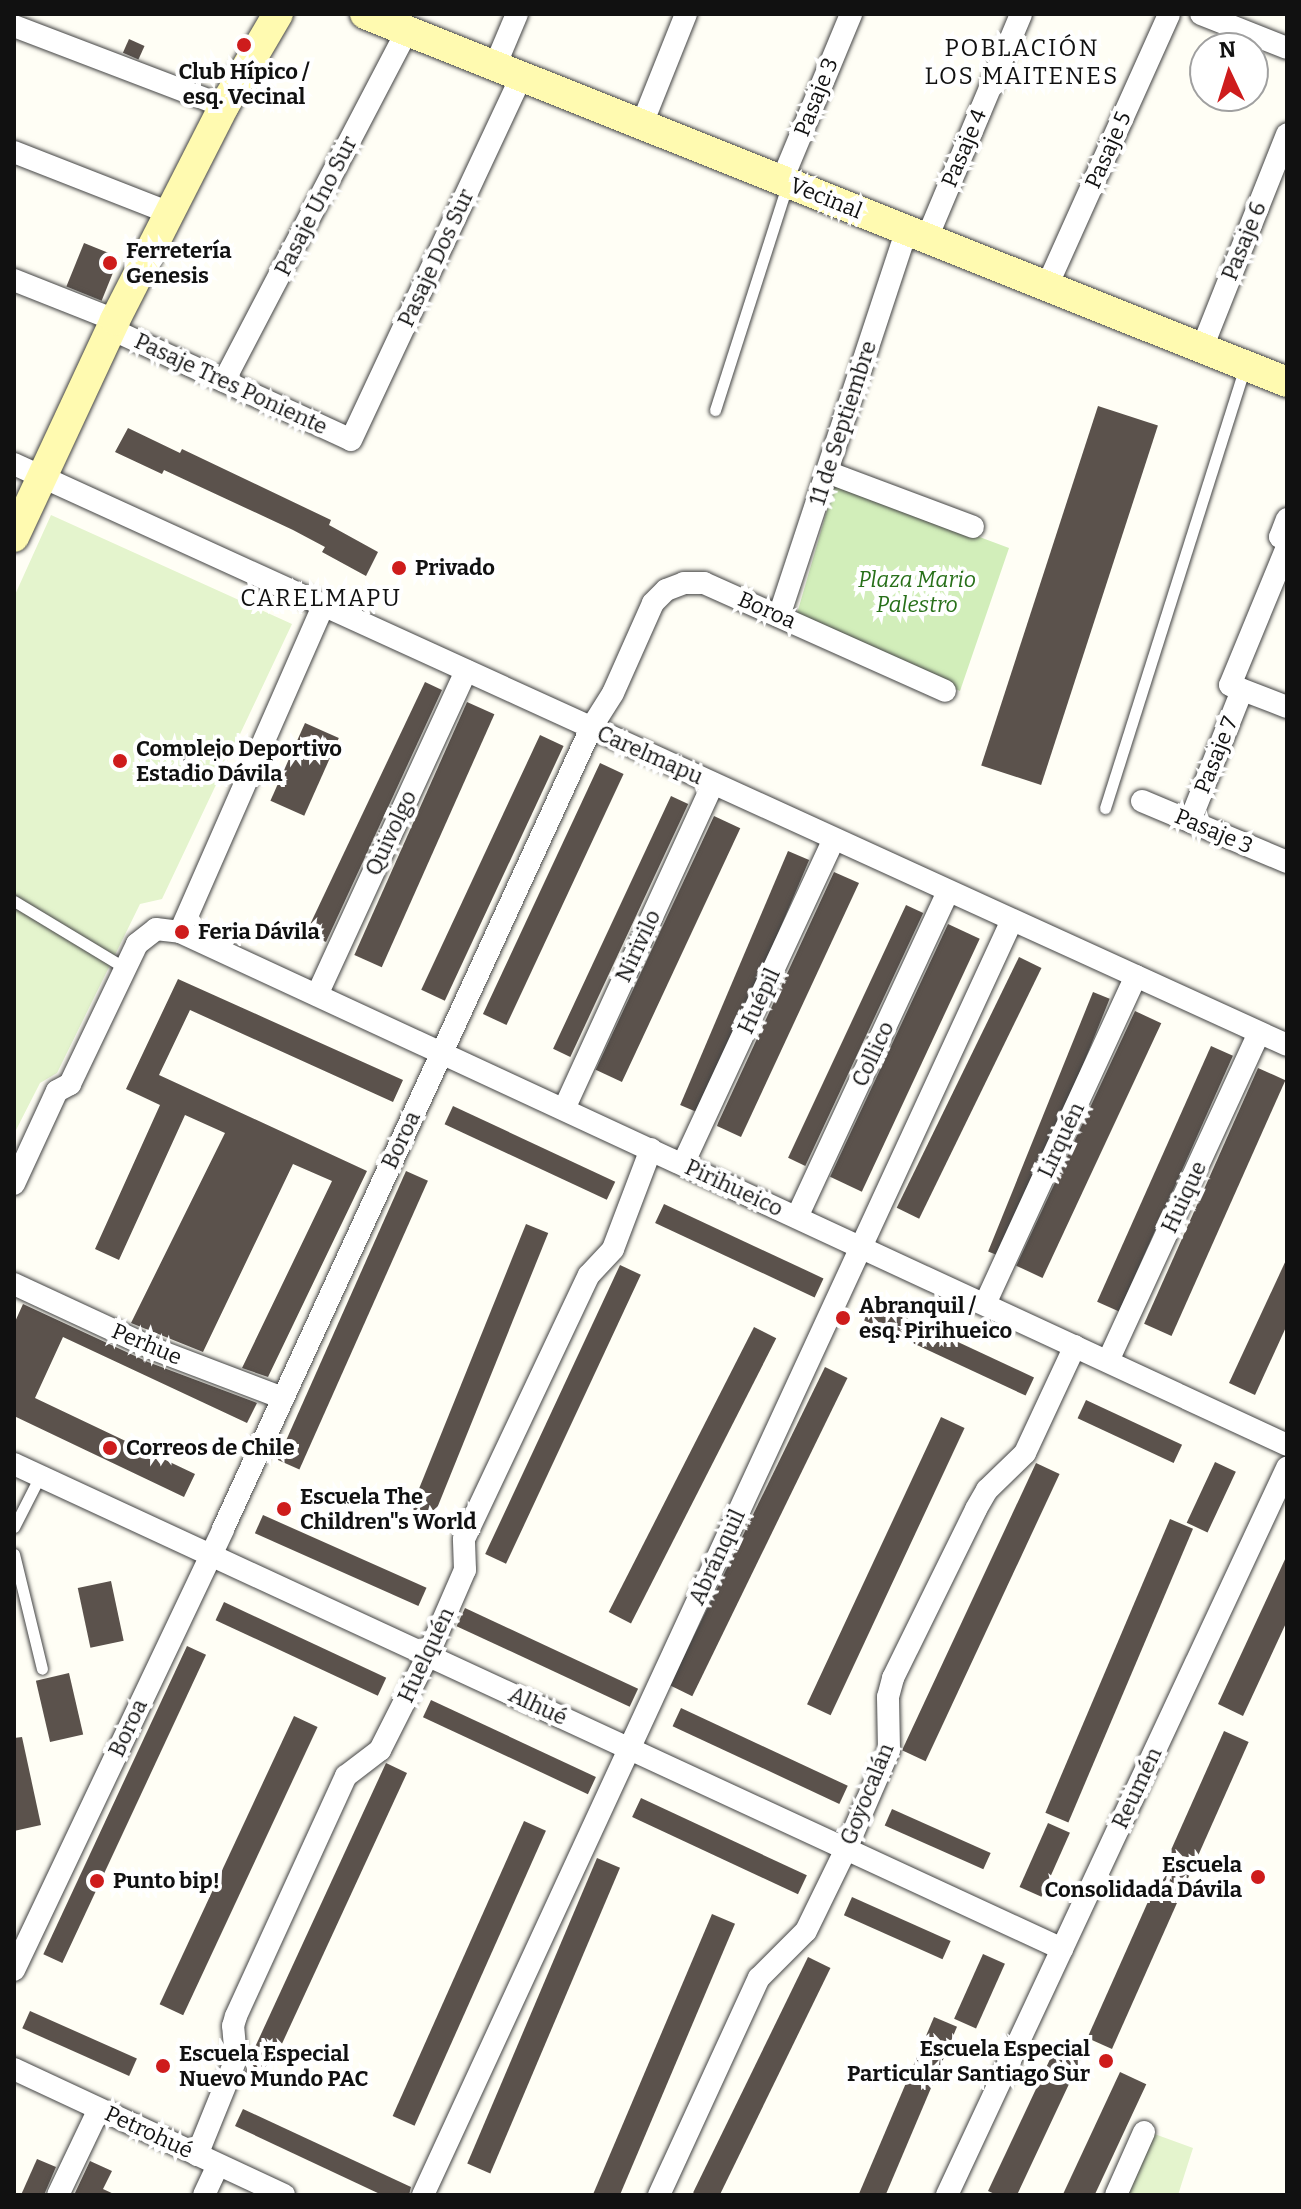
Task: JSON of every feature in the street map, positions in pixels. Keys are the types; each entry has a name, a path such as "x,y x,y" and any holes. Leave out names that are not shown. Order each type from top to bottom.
{"street":[{"path":"14,537 27,470 113,324 224,106 278,14"},
{"name":"Vecinal","path":"365,14 1287,382"},
{"name":"Pasaje Dos Sur","path":"351,440 508,71 517,14"},
{"path":"642,124 686,14"},
{"name":"Pasaje 3","path":"785,182 851,14"},
{"name":"Pasaje 4","path":"917,234 1021,14"},
{"name":"Pasaje 5","path":"1047,286 1169,14"},
{"path":"1201,14 1287,48"},
{"path":"14,26 224,106"},
{"name":"Pasaje Uno Sur","path":"224,381 407,31"},
{"name":"Pasaje 6","path":"1202,348 1287,134"},
{"path":"14,152 170,213"},
{"name":"11 de Septiembre","path":"779,616 827,472 917,234"},
{"name":"Pasaje Tres Poniente","path":"14,280 113,324 224,381 351,440"},
{"name":"Carelmapu","path":"27,470 1287,1045"},
{"path":"827,472 973,527"},
{"name":"Pasaje 7","path":"1190,821 1285,536"},
{"name":"Boroa","path":"14,1970 211,1555 591,728 613,693 653,603 666,590 684,583 704,583 945,691"},
{"path":"14,1184 57,1091 70,1084 144,935 156,929 180,932 323,606"},
{"name":"Quivolgo","path":"317,995 466,671"},
{"path":"1236,687 1287,707"},
{"name":"Nirivilo","path":"564,1109 713,784"},
{"name":"Pasaje 3","path":"1142,801 1287,862"},
{"name":"Huépil","path":"683,1164 834,839"},
{"name":"Collico","path":"797,1217 948,891"},
{"name":"Abránquil","path":"423,2195 1012,920"},
{"name":"Pirihueico","path":"180,932 1287,1445"},
{"name":"Lirquén","path":"985,1304 1136,976"},
{"name":"Huique","path":"1108,1361 1259,1033"},
{"name":"Huelquén","path":"197,2155 236,2059 233,2026 242,2002 346,1776 380,1750 428,1655 465,1570 464,1539 589,1275 613,1249 651,1149"},
{"name":"Perhue","path":"14,1284 154,1349 283,1398"},
{"name":"Goyocalán","path":"659,2195 759,1978 806,1931 846,1849 889,1750 888,1697 893,1678 981,1499 1025,1453 1075,1346"},
{"name":"Alhué","path":"14,1464 1062,1949"},
{"name":"Reumén","path":"947,2195 1287,1468"},
{"name":"Petrohué","path":"14,2069 284,2195"},
{"path":"58,2195 99,2109"},
{"path":"1116,2195 1144,2132"},
{"path":"204,2195 218,2165"}],"lane":[{"path":"715,410 785,182"},
{"path":"1105,808 1245,365"},
{"path":"14,901 125,968"},
{"path":"14,1527 40,1476"},
{"path":"14,1554 17,1580 42,1669"}],"green space":[{"name":"Plaza Mario Palestro","path":"835,483 1009,548 960,691 796,617"},
{"name":"Complejo Deportivo Estadio Dávila","path":"51,515 292,624 162,899 140,904 57,1073 40,1083 14,1134 14,597"},
{"path":"1149,2132 1193,2148 1178,2195 1129,2195"}],"building":[{"path":"129,39 145,46 138,60 123,53"},
{"path":"84,243 119,257 102,301 66,287"},
{"path":"1098,406 1158,425 1041,785 981,765"},
{"path":"128,428 180,453 182,449 331,520 329,525 378,552 366,576 322,552 325,547 293,530 164,470 162,474 115,452"},
{"path":"425,682 442,690 326,942 306,933"},
{"path":"467,702 494,714 382,967 354,955"},
{"path":"305,723 339,738 304,816 270,801"},
{"path":"540,735 564,746 445,1001 421,990"},
{"path":"600,763 624,774 506,1025 483,1014"},
{"path":"671,796 688,804 570,1057 553,1049"},
{"path":"714,816 740,828 622,1082 596,1070"},
{"path":"788,851 809,860 701,1114 680,1105"},
{"path":"834,872 859,883 741,1137 717,1126 718,1123"},
{"path":"906,905 923,913 805,1166 788,1158"},
{"path":"948,924 980,939 862,1192 830,1177"},
{"path":"1019,957 1041,968 919,1219 897,1208"},
{"path":"178,979 403,1080 393,1102 190,1010 159,1075 367,1171 268,1377 242,1368 332,1181 293,1164 203,1352 131,1323 225,1133 185,1115 119,1260 95,1249 160,1105 126,1089"},
{"path":"1093,992 1110,999 1005,1258 988,1252"},
{"path":"1135,1011 1161,1023 1043,1278 1016,1266"},
{"path":"1211,1046 1233,1056 1119,1312 1097,1302"},
{"path":"1258,1068 1285,1080 1172,1336 1144,1324"},
{"path":"453,1106 615,1182 607,1200 445,1124"},
{"path":"406,1171 428,1181 299,1469 277,1460"},
{"path":"664,1204 824,1278 815,1297 655,1223"},
{"path":"526,1224 548,1233 430,1525 408,1516"},
{"path":"1287,1258 1287,1325 1255,1395 1229,1383"},
{"path":"620,1265 641,1275 506,1564 485,1554"},
{"path":"870,1301 1034,1377 1026,1396 862,1319"},
{"path":"23,1304 148,1362 257,1403 247,1423 63,1337 35,1398 195,1474 184,1497 14,1416 14,1324"},
{"path":"754,1327 776,1338 631,1623 609,1612"},
{"path":"825,1367 847,1378 692,1696 670,1685"},
{"path":"1086,1400 1182,1445 1174,1463 1078,1418"},
{"path":"941,1417 965,1428 831,1715 807,1704"},
{"path":"1215,1462 1236,1472 1208,1532 1187,1523"},
{"path":"1036,1463 1060,1474 926,1761 902,1750"},
{"path":"263,1515 427,1588 418,1606 255,1533"},
{"path":"1170,1519 1193,1529 1068,1822 1045,1813"},
{"path":"1287,1555 1287,1621 1243,1716 1218,1704"},
{"path":"111,1581 124,1641 90,1648 78,1588"},
{"path":"224,1602 386,1678 378,1696 216,1620"},
{"path":"465,1608 638,1689 630,1707 457,1626"},
{"path":"187,1646 206,1655 62,1963 43,1954"},
{"path":"69,1673 83,1734 50,1742 36,1681"},
{"path":"431,1700 596,1777 588,1794 423,1717"},
{"path":"681,1708 848,1786 839,1804 673,1726"},
{"path":"294,1716 318,1727 183,2015 160,2004"},
{"path":"1224,1731 1249,1742 1112,2049 1087,2038"},
{"path":"22,1737 41,1825 14,1831 14,1738"},
{"path":"386,1763 407,1773 262,2087 243,2078 250,2058"},
{"path":"641,1798 807,1875 798,1894 632,1817"},
{"path":"892,1809 991,1853 983,1869 885,1825"},
{"path":"524,1821 546,1831 415,2126 393,2116"},
{"path":"1048,1823 1070,1833 1041,1897 1020,1887"},
{"path":"597,1858 620,1868 490,2173 467,2164"},
{"path":"852,1897 951,1941 943,1959 844,1915"},
{"path":"712,1914 735,1924 620,2195 593,2195"},
{"path":"983,1954 1005,1964 976,2029 954,2019"},
{"path":"808,1957 830,1968 720,2195 693,2192"},
{"path":"30,2011 137,2059 129,2076 22,2028"},
{"path":"934,2017 957,2027 886,2195 858,2195"},
{"path":"1059,2040 1084,2052 1017,2195 997,2195 988,2191"},
{"path":"1120,2072 1146,2084 1095,2195 1063,2195"},
{"path":"243,2109 411,2187 409,2195 382,2195 235,2126"},
{"path":"37,2159 56,2167 44,2195 21,2195"},
{"path":"90,2161 112,2171 103,2189 116,2195 74,2195"}],"place":[{"name":"Club Hípico / esq. Vecinal","path":"244,45"},
{"name":"Ferretería Genesis","path":"110,263"},
{"name":"Privado","path":"399,568"},
{"name":"Complejo Deportivo Estadio Dávila","path":"120,761"},
{"name":"Feria Dávila","path":"182,932"},
{"name":"Abranquil / esq. Pirihueico","path":"843,1318"},
{"name":"Correos de Chile","path":"110,1448"},
{"name":"Escuela The Children\"s World","path":"284,1509"},
{"name":"Escuela Consolidada Dávila","path":"1258,1877"},
{"name":"Punto bip!","path":"97,1881"},
{"name":"Escuela Especial Particular Santiago Sur","path":"1106,2061"},
{"name":"Escuela Especial Nuevo Mundo PAC","path":"163,2066"}],"district":[{"name":"POBLACIÓN LOS MAITENES","path":"1022,63"},
{"name":"CARELMAPU","path":"321,599"}]}
